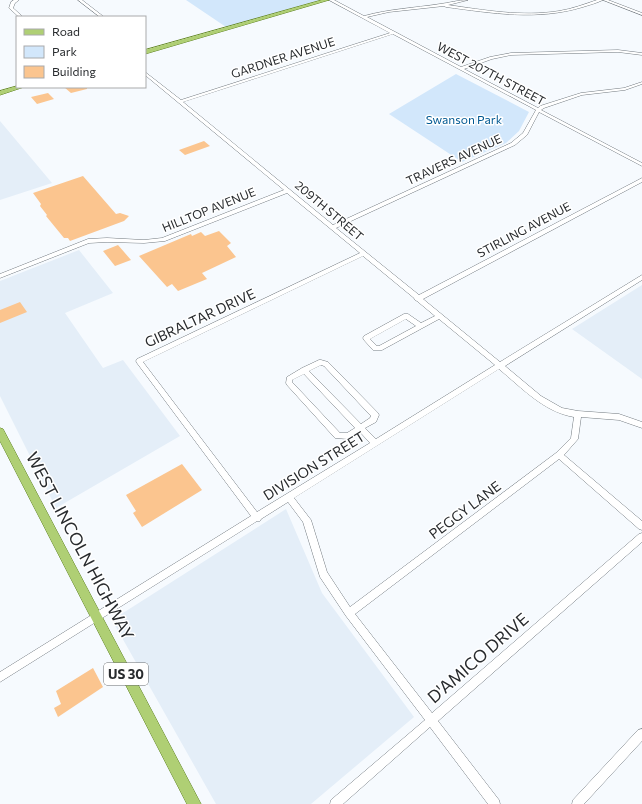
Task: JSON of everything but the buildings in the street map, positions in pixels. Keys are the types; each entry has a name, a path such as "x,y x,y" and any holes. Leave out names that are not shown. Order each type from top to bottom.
{"main road":[{"path":"146,51 327,0"},
{"path":"0,93 18,88"},
{"name":"WEST LINCOLN HIGHWAY","path":"0,432 194,804"}],"street":[{"path":"17,0 13,2 11,8 20,16"},
{"path":"80,0 101,16"},
{"name":"WEST 207TH STREET","path":"331,0 642,165"},
{"path":"446,6 466,0"},
{"path":"364,17 399,9 446,6 522,15 540,15 570,10 601,0"},
{"path":"605,0 642,14"},
{"name":"GARDNER AVENUE","path":"180,102 393,33"},
{"path":"460,69 491,58 511,54 618,51 642,54"},
{"name":"209TH STREET","path":"146,74 417,299 547,404 578,416 620,417 642,425"},
{"path":"538,110 547,105 576,96 625,89 642,83"},
{"name":"TRAVERS AVENUE","path":"332,228 513,144 525,134 538,110"},
{"name":"STIRLING AVENUE","path":"417,299 642,180"},
{"name":"HILLTOP AVENUE","path":"0,276 88,241 104,240 144,242 163,240 287,191"},
{"name":"GIBRALTAR DRIVE","path":"257,518 139,361 363,254"},
{"name":"DIVISION STREET","path":"0,677 290,498 375,443 642,277"},
{"path":"421,326 406,316 366,338 375,348 380,348 421,326 439,316"},
{"path":"321,362 326,364 373,411 375,415 374,420 348,436 338,436 289,383 289,379 304,370 321,362"},
{"path":"304,370 375,443"},
{"name":"PEGGY LANE","path":"349,613 559,455 574,439 578,416"},
{"path":"559,455 642,526"},
{"path":"290,498 307,520 323,574 349,613 495,804"},
{"name":"D'AMICO DRIVE","path":"335,804 642,537"},
{"path":"577,804 642,734"}],"shaded area":[{"path":"0,121 52,183 0,200"},
{"path":"79,250 113,293 65,313 103,368 123,360 180,436 56,508 0,396 0,281"},
{"path":"642,285 642,379 572,329"},
{"path":"286,509 322,593 414,717 311,804 216,804 112,620"}],"green space":[{"path":"186,0 320,0 226,27"},
{"name":"Swanson Park","path":"456,74 529,112 519,131 506,143 462,162 389,114"}]}
